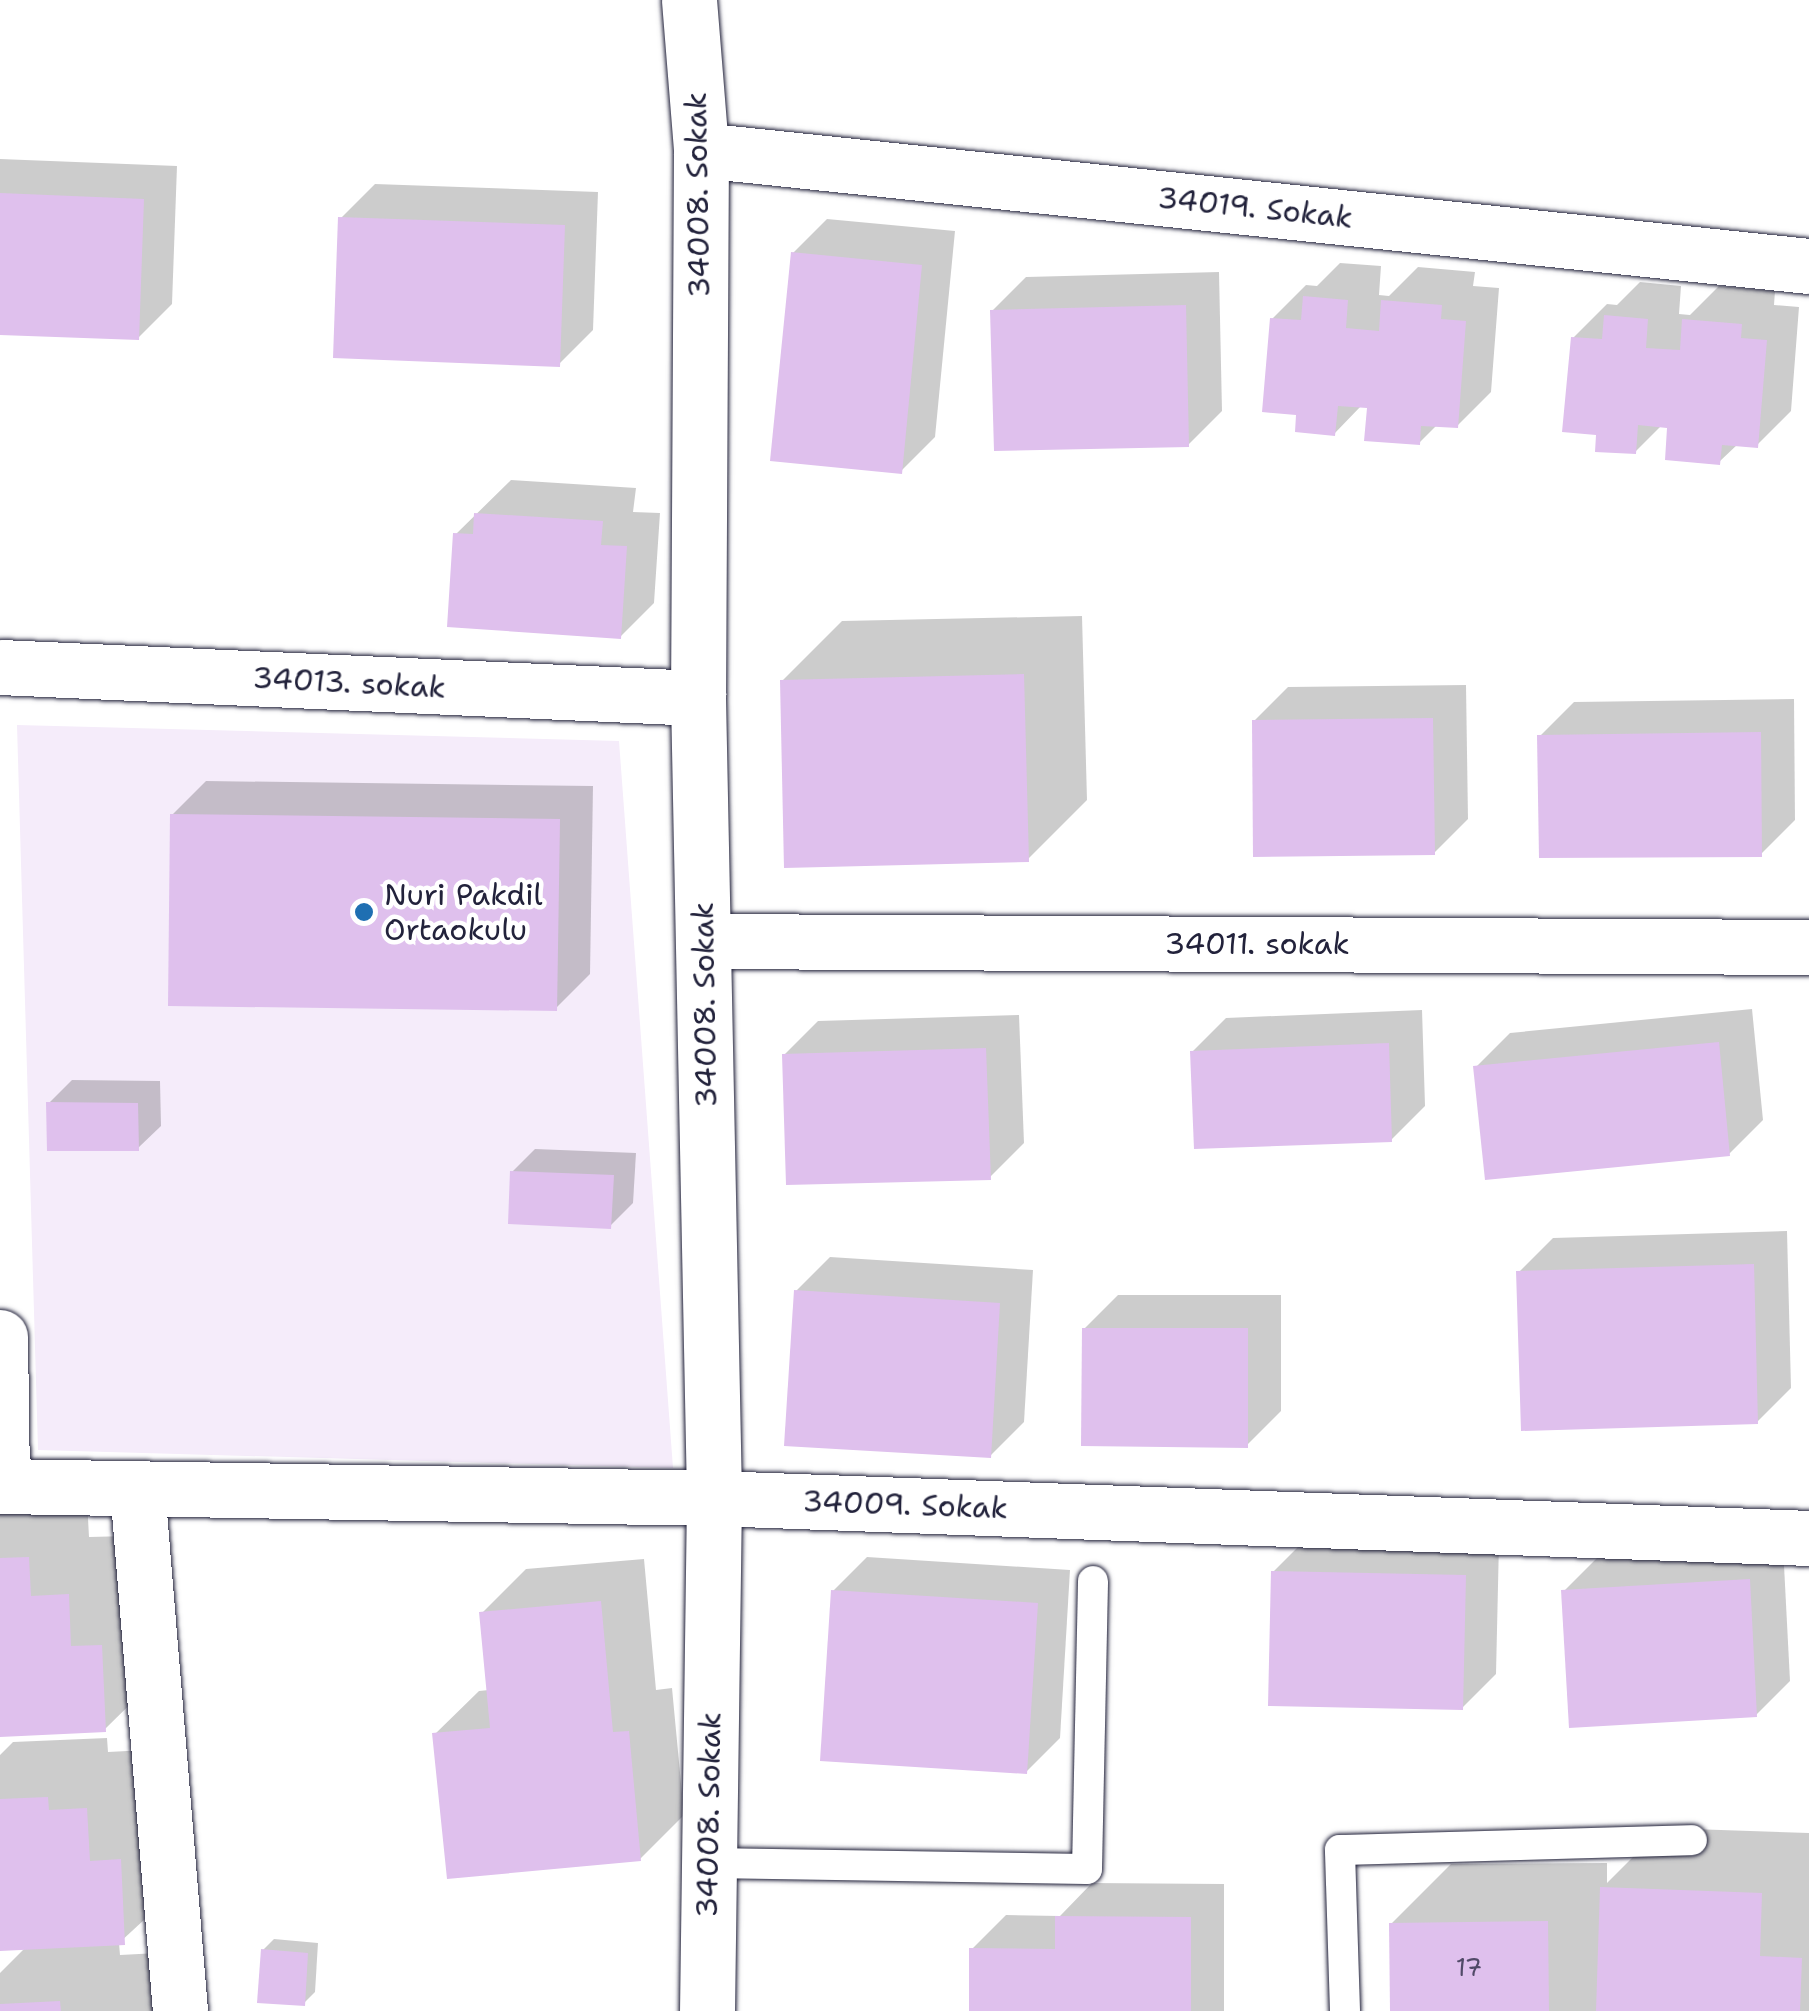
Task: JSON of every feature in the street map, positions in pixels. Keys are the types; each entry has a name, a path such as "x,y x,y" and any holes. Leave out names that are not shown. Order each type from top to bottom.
{"street":[{"name":"34008. Sokak","path":"689,0 701,150 698,698 714,1498 706,2011"},
{"name":"34019. Sokak","path":"701,150 1809,266"},
{"name":"34013. sokak","path":"0,667 698,698"},
{"name":"34011. sokak","path":"704,941 1809,947"},
{"path":"0,1337 1,1486"},
{"name":"34009. Sokak","path":"1,1486 714,1498 1809,1538"},
{"path":"137,1488 180,2011"}],"lane":[{"path":"708,1862 1088,1870 1093,1580"},
{"path":"1345,2011 1340,1850 1692,1840"}],"shaded area":[{"path":"17,725 619,741 673,1468 38,1450"}],"building":[{"path":"0,193 144,199 139,340 0,335"},
{"path":"338,217 565,225 560,367 333,358"},
{"path":"791,252 922,265 902,474 770,461"},
{"path":"1303,296 1348,300 1346,328 1379,331 1381,300 1442,305 1441,319 1466,321 1458,428 1421,426 1420,445 1364,441 1367,408 1338,406 1335,436 1295,432 1296,415 1262,412 1270,318 1301,320"},
{"path":"1186,305 1189,447 994,451 990,310"},
{"path":"1604,315 1648,319 1646,348 1680,350 1682,319 1742,324 1741,338 1767,340 1758,448 1722,445 1720,465 1665,460 1667,428 1638,425 1636,454 1595,452 1596,435 1562,432 1571,337 1602,339"},
{"path":"474,513 603,521 601,545 627,546 621,639 447,627 453,533 473,534"},
{"path":"1024,674 1029,862 784,868 780,680"},
{"path":"1433,718 1435,855 1253,857 1252,720"},
{"path":"1761,732 1762,857 1539,858 1537,735"},
{"name":"Nuri Pakdil Ortaokulu","path":"170,814 560,819 557,1011 168,1006"},
{"path":"1719,1042 1730,1156 1485,1180 1473,1066"},
{"path":"1389,1043 1392,1142 1194,1149 1190,1051"},
{"path":"986,1048 991,1180 786,1185 782,1054"},
{"path":"46,1102 138,1103 139,1151 47,1151"},
{"path":"510,1171 614,1175 611,1229 508,1224"},
{"path":"1754,1264 1758,1424 1521,1431 1516,1271"},
{"path":"794,1290 1000,1303 991,1458 784,1446"},
{"path":"1082,1328 1248,1328 1248,1448 1081,1446"},
{"path":"29,1557 31,1596 69,1594 71,1646 102,1645 106,1732 0,1737 0,1558"},
{"path":"1271,1571 1466,1575 1463,1710 1268,1706"},
{"path":"1750,1579 1757,1717 1569,1728 1561,1590"},
{"path":"831,1590 1038,1603 1027,1774 820,1761"},
{"path":"601,1601 613,1732 629,1731 641,1861 447,1879 432,1733 490,1728 479,1612"},
{"path":"48,1797 49,1810 87,1808 90,1861 121,1859 125,1945 0,1951 0,1799"},
{"path":"1600,1887 1762,1893 1760,1956 1802,1958 1800,2011 1596,2011"},
{"path":"1055,1916 1191,1917 1191,2011 969,2011 969,1948 1055,1949"},
{"path":"1548,1921 1549,2011 1390,2011 1389,1923"},
{"path":"261,1949 308,1953 305,2006 257,2003"},
{"path":"60,2001 61,2011 0,2011 0,2004"}],"place":[{"name":"Nuri Pakdil Ortaokulu","path":"364,912"}]}
